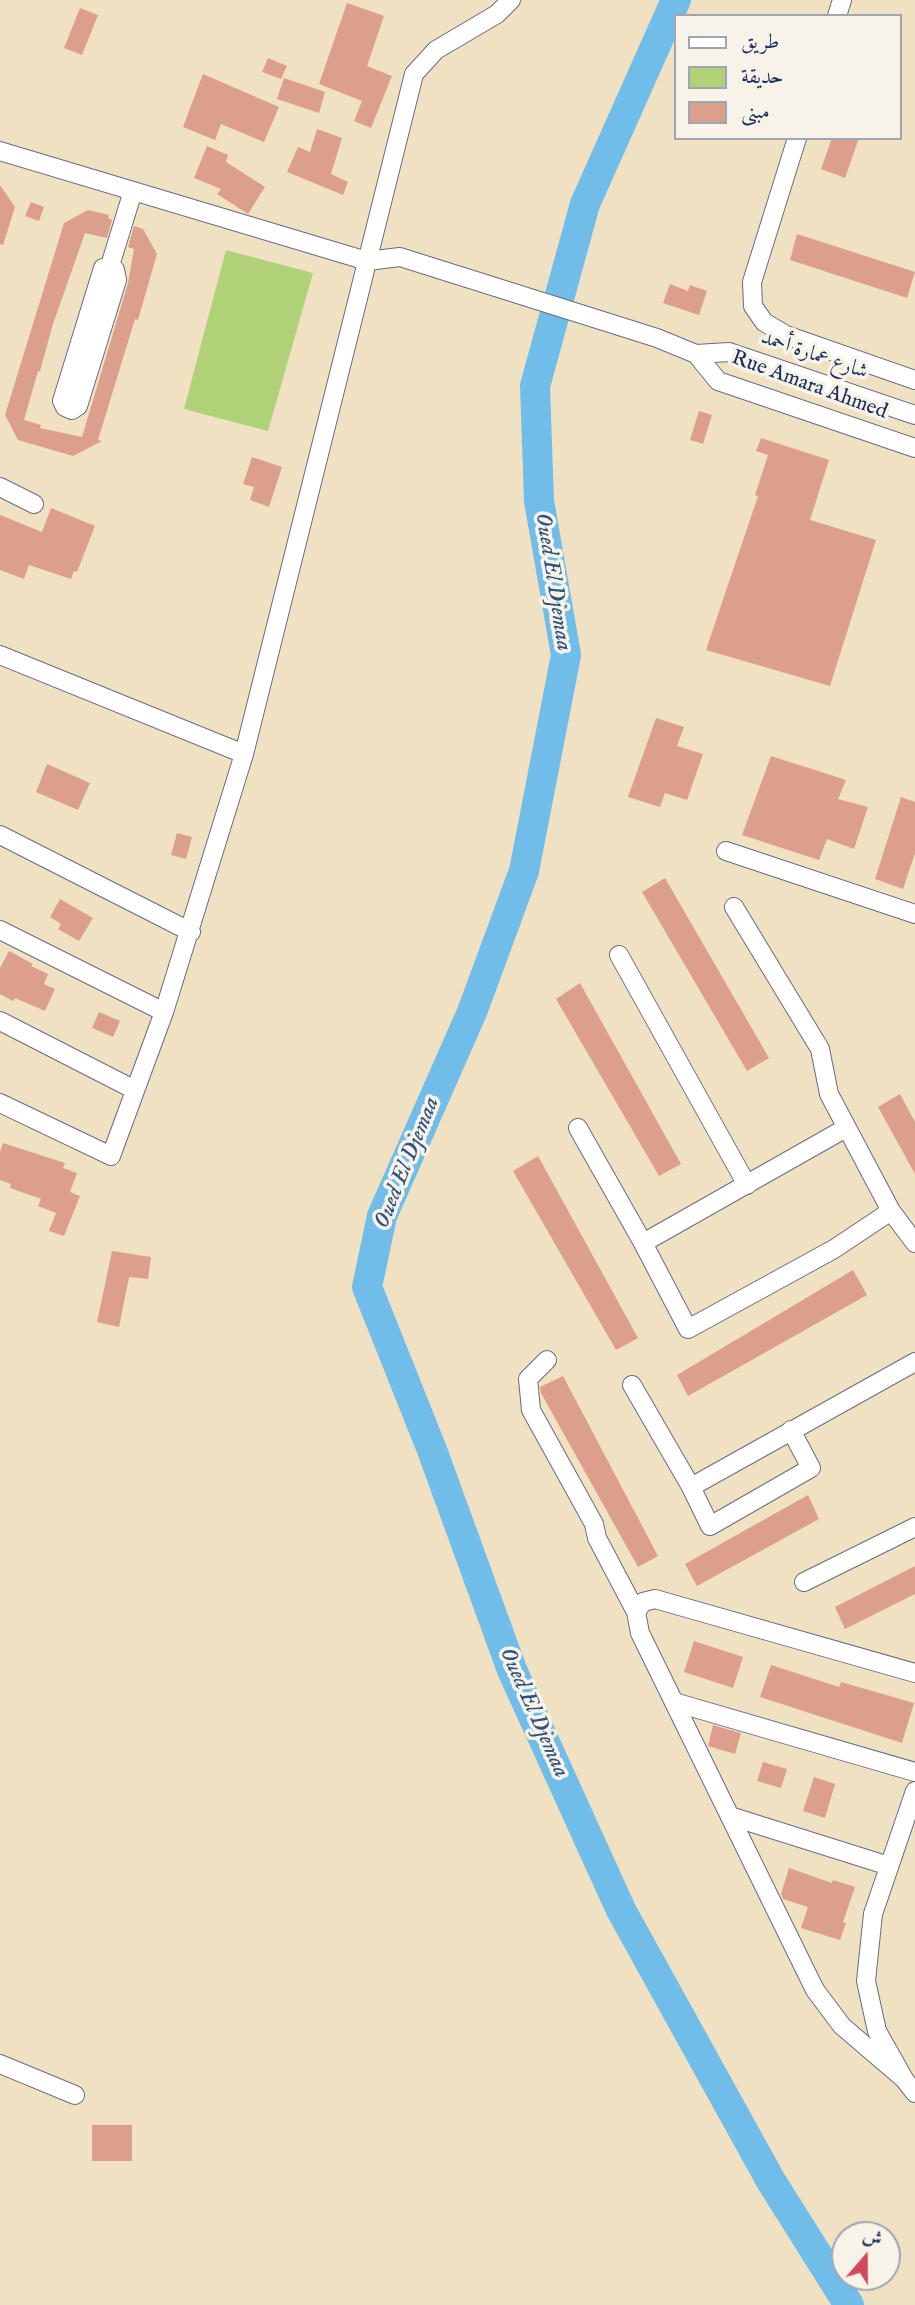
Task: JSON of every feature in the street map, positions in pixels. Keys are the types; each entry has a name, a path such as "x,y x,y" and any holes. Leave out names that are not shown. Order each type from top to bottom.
{"street":[{"path":"0,1103 111,1156 191,932 244,754 414,74 436,50 497,14 511,0"},
{"path":"796,140 757,262 752,282 753,306 764,322 786,335 915,380"},
{"path":"0,151 367,261"},
{"path":"109,269 133,191"},
{"name":"Rue Amara Ahmed","path":"367,261 400,257 657,338 696,354 718,381 915,448"},
{"path":"103,268 109,269 115,270 117,280 78,406 72,410 65,407 62,401 99,276 103,268"},
{"name":"شارع عمارة أحمد","path":"696,354 729,352 915,415"},
{"path":"0,487 34,504"},
{"path":"0,655 244,754"},
{"path":"0,835 191,932"},
{"path":"726,851 915,914"},
{"path":"734,907 820,1049 829,1094 891,1211 915,1243"},
{"path":"0,930 164,1012"},
{"path":"619,955 747,1185"},
{"path":"0,1021 135,1090"},
{"path":"578,1128 688,1329 834,1249 891,1211"},
{"path":"643,1243 846,1128"},
{"path":"547,1360 528,1379 531,1410 590,1517 597,1538 636,1612 640,1633 815,1990 842,2026 910,2086"},
{"path":"691,1487 915,1362"},
{"path":"632,1385 691,1487 710,1526 811,1468 791,1430"},
{"path":"804,1582 915,1527"},
{"path":"636,1612 643,1602 655,1599 915,1673"},
{"path":"674,1702 915,1772"},
{"path":"910,2086 877,2031 866,1981 873,1914 915,1791"},
{"path":"730,1816 889,1867"},
{"path":"0,2064 75,2095"}],"green space":[{"path":"226,250 313,273 268,431 184,409"}],"building":[{"path":"347,3 384,16 367,66 392,76 371,128 354,121 362,101 319,84"},
{"path":"80,8 98,15 82,55 64,48"},
{"path":"268,58 287,66 281,79 262,72"},
{"path":"203,74 279,107 264,142 221,124 215,140 183,127"},
{"path":"284,78 325,92 319,113 277,99"},
{"path":"317,129 342,138 331,174 348,182 343,195 287,172 298,147 310,152"},
{"path":"831,140 858,140 845,178 821,169"},
{"path":"207,146 228,155 226,162 265,187 248,214 217,194 221,189 194,178"},
{"path":"0,185 15,207 3,245 0,244"},
{"path":"31,202 44,207 39,221 25,216"},
{"path":"88,210 109,215 108,218 112,220 107,238 85,233 53,324 24,420 41,425 40,428 82,437 128,283 134,249 128,247 134,226 143,229 157,254 98,440 102,441 73,456 18,440 5,415 64,223"},
{"path":"797,234 915,272 907,298 790,260"},
{"path":"670,284 688,291 690,285 707,291 699,315 663,303"},
{"path":"699,411 712,415 703,444 690,440"},
{"path":"761,438 829,460 810,520 876,540 830,686 706,650 758,496 755,495 768,455 756,451"},
{"path":"252,457 282,467 269,507 250,500 254,487 243,484"},
{"path":"51,508 95,526 77,572 74,571 71,579 29,565 24,579 0,570 0,515 42,532"},
{"path":"656,718 684,727 677,746 703,754 687,800 665,793 660,807 628,797"},
{"path":"771,756 846,780 838,799 868,807 854,849 827,839 819,860 742,835"},
{"path":"47,764 90,783 78,810 36,792"},
{"path":"901,797 915,802 915,853 903,889 875,879"},
{"path":"177,833 192,837 186,859 171,855"},
{"path":"665,878 769,1058 747,1071 642,892"},
{"path":"60,899 93,918 79,941 58,929 61,924 50,917"},
{"path":"9,951 48,974 44,984 55,989 45,1011 0,994 0,968"},
{"path":"580,983 681,1164 659,1176 556,999"},
{"path":"99,1012 120,1021 113,1037 92,1028"},
{"path":"900,1094 915,1122 915,1174 878,1107"},
{"path":"3,1143 65,1163 63,1168 77,1173 70,1192 80,1196 64,1236 49,1231 56,1213 38,1206 41,1199 10,1188 11,1184 0,1180 0,1152"},
{"path":"538,1156 638,1338 616,1350 513,1171"},
{"path":"112,1251 151,1257 148,1279 129,1277 119,1327 97,1322"},
{"path":"853,1270 867,1295 688,1396 677,1375"},
{"path":"563,1376 658,1556 638,1567 541,1393 540,1387"},
{"path":"808,1495 819,1519 697,1586 685,1564"},
{"path":"915,1566 915,1594 845,1629 835,1607"},
{"path":"694,1641 743,1657 733,1688 684,1672"},
{"path":"771,1665 839,1687 841,1682 914,1703 902,1743 760,1697"},
{"path":"713,1725 741,1733 735,1754 708,1746"},
{"path":"763,1762 787,1769 781,1788 757,1781"},
{"path":"814,1777 835,1784 825,1818 803,1811"},
{"path":"789,1868 832,1883 833,1880 855,1887 840,1940 801,1928 808,1907 783,1899 781,1894"},
{"path":"92,2125 132,2125 132,2161 92,2161"}],"waterway":[{"name":"Oued El Djemaa","path":"676,0 585,204 535,386 539,501 566,655 524,871 472,1012 382,1216 367,1287 432,1450 512,1670 621,1910 771,2181 849,2305"}]}
